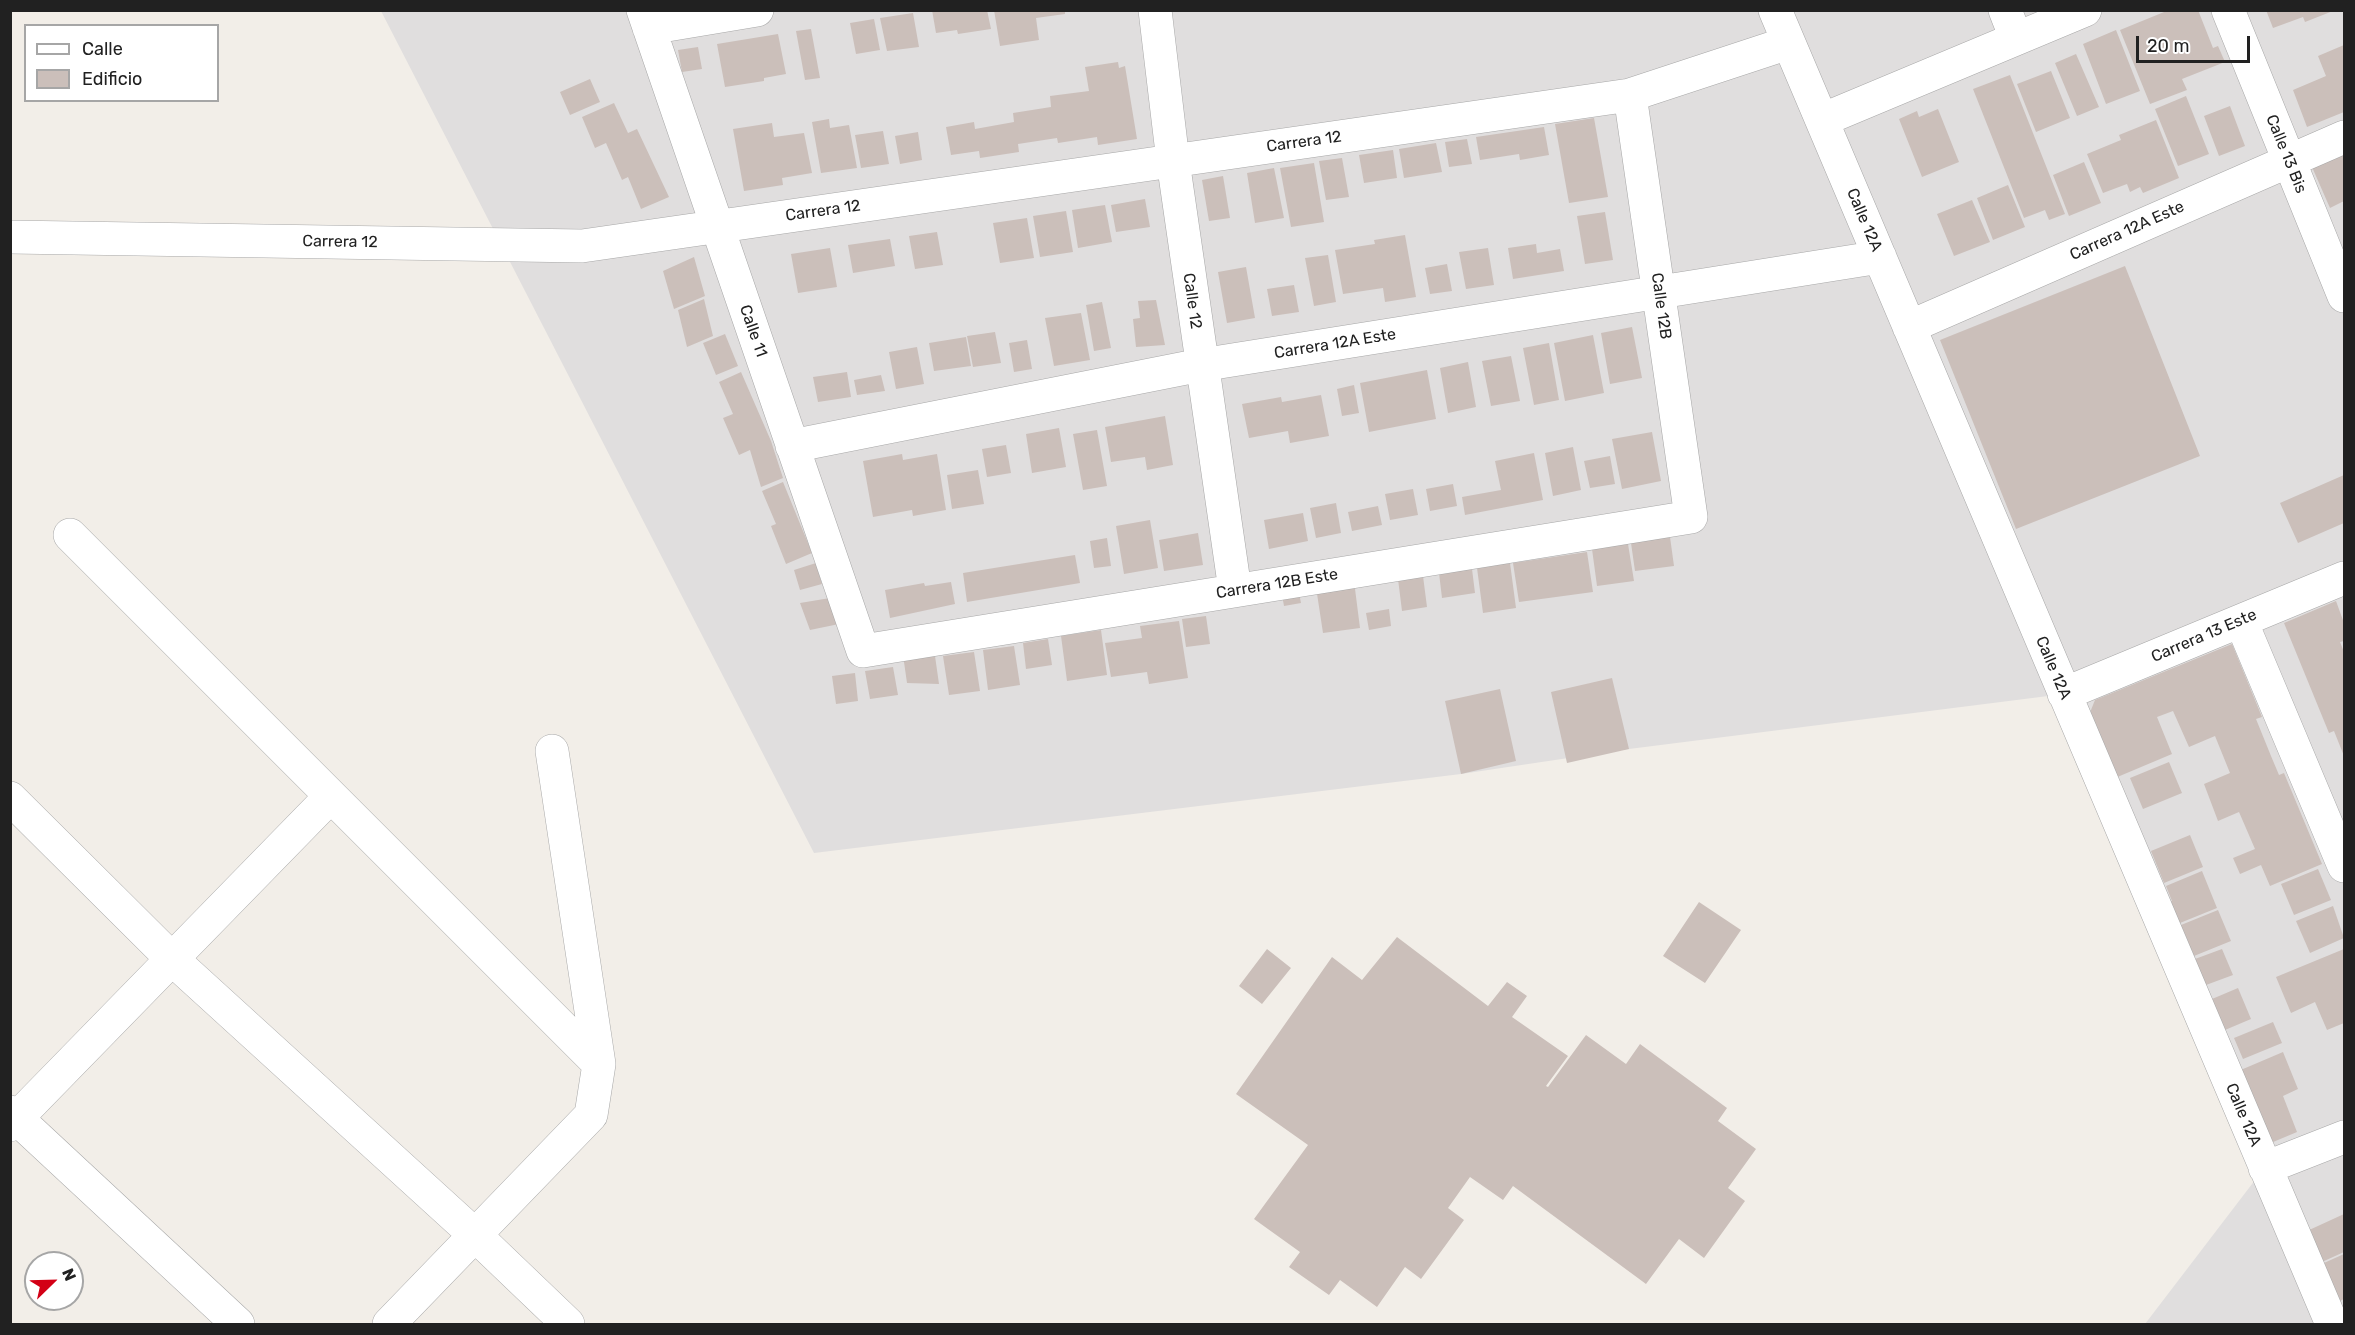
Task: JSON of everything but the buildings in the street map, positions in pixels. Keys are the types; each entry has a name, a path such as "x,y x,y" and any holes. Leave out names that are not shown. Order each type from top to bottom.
{"street":[{"path":"646,19 757,10"},
{"name":"Calle 12","path":"1155,10 1201,366 1235,590"},
{"name":"Calle 12A","path":"1775,10 2332,1324"},
{"path":"1821,120 2011,24 2085,10"},
{"name":"Calle 13 Bis","path":"2228,10 2344,296"},
{"name":"Calle 11","path":"646,19 863,651"},
{"name":"Carrera 12","path":"10,237 582,246 1630,94 1788,43"},
{"name":"Calle 12B","path":"1630,94 1691,517"},
{"name":"Carrera 12A Este","path":"1909,327 2344,137"},
{"name":"Carrera 12A Este","path":"792,446 1201,366 1880,257"},
{"name":"Carrera 12B Este","path":"863,651 1691,517"},
{"path":"70,535 598,1064"},
{"name":"Carrera 13 Este","path":"2064,694 2344,578"},
{"path":"2241,621 2344,866"},
{"path":"389,1324 591,1115 598,1064 552,751"},
{"path":"238,1324 13,1118 331,796"},
{"path":"10,798 172,959 476,1235 568,1324"},
{"path":"2265,1168 2344,1137"}],"shaded area":[{"path":"381,11 2344,11 2344,1324 2145,1324 2265,1167 2064,694 1629,749 1461,774 814,853"}]}
